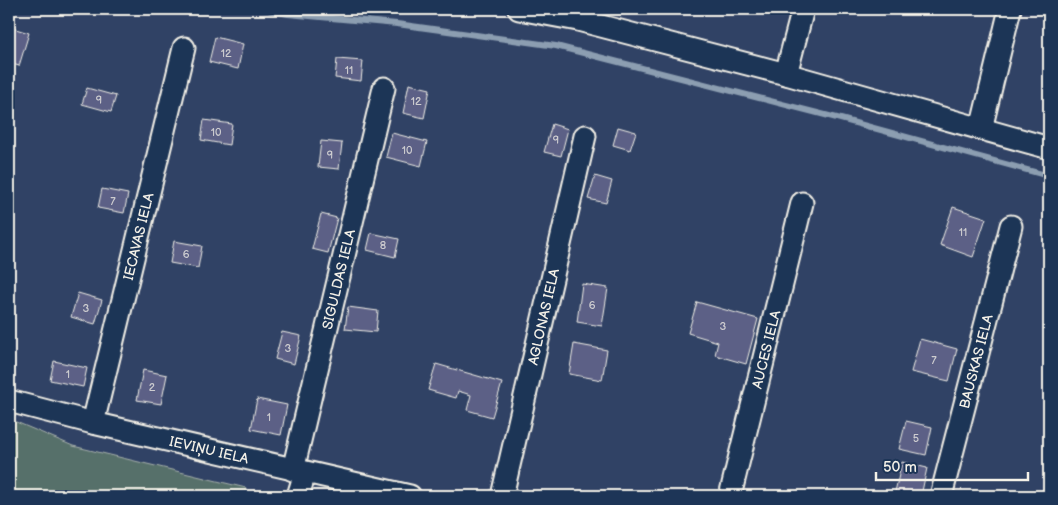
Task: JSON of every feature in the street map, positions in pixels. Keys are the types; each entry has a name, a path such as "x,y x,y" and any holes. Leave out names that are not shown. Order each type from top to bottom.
{"street":[{"path":"519,9 579,14 1049,148"},
{"path":"786,74 803,9"},
{"path":"981,128 1010,9"},
{"name":"IECAVAS IELA","path":"93,423 184,48"},
{"name":"SIGULDAS IELA","path":"298,496 299,472 384,88"},
{"name":"AGLONAS IELA","path":"502,496 584,136"},
{"name":"AUCES IELA","path":"730,496 802,203"},
{"name":"BAUSKAS IELA","path":"941,496 1011,226"},
{"name":"IEVIŅU IELA","path":"9,401 299,472 410,496"}],"green space":[{"path":"9,419 73,446 246,488 247,496 9,496"}],"building":[{"path":"9,27 29,33 19,66 9,63"},
{"path":"215,37 243,44 238,69 209,62"},
{"path":"337,59 363,61 361,81 335,78"},
{"path":"409,84 430,89 424,118 403,113"},
{"path":"87,88 116,96 111,112 82,104"},
{"path":"204,120 232,124 229,145 201,140"},
{"path":"552,124 568,129 561,156 544,152"},
{"path":"618,127 636,132 630,150 613,145"},
{"path":"392,133 427,142 421,166 386,157"},
{"path":"321,141 342,143 339,169 318,167"},
{"path":"595,176 612,181 606,203 588,199"},
{"path":"102,189 128,194 124,213 98,208"},
{"path":"953,207 986,218 973,257 940,245"},
{"path":"321,214 337,218 328,253 312,249"},
{"path":"371,233 399,239 395,257 367,250"},
{"path":"174,241 202,246 198,268 170,263"},
{"path":"582,284 608,288 602,326 577,322"},
{"path":"78,293 102,300 95,324 71,317"},
{"path":"697,302 758,319 746,364 715,355 718,342 688,333"},
{"path":"348,307 378,311 376,332 345,329"},
{"path":"282,332 301,336 294,364 275,359"},
{"path":"920,339 957,349 949,381 911,372"},
{"path":"574,344 607,350 602,380 569,374"},
{"path":"54,361 87,368 83,387 50,380"},
{"path":"436,364 502,383 492,417 467,410 471,395 458,391 456,398 428,390"},
{"path":"143,370 167,375 161,404 137,400"},
{"path":"257,399 287,405 281,435 251,429"},
{"path":"906,421 932,427 926,455 899,449"},
{"path":"902,462 927,468 921,496 894,496"}],"waterway":[{"path":"263,9 288,14 397,24 556,46 837,118 1049,176"}]}
